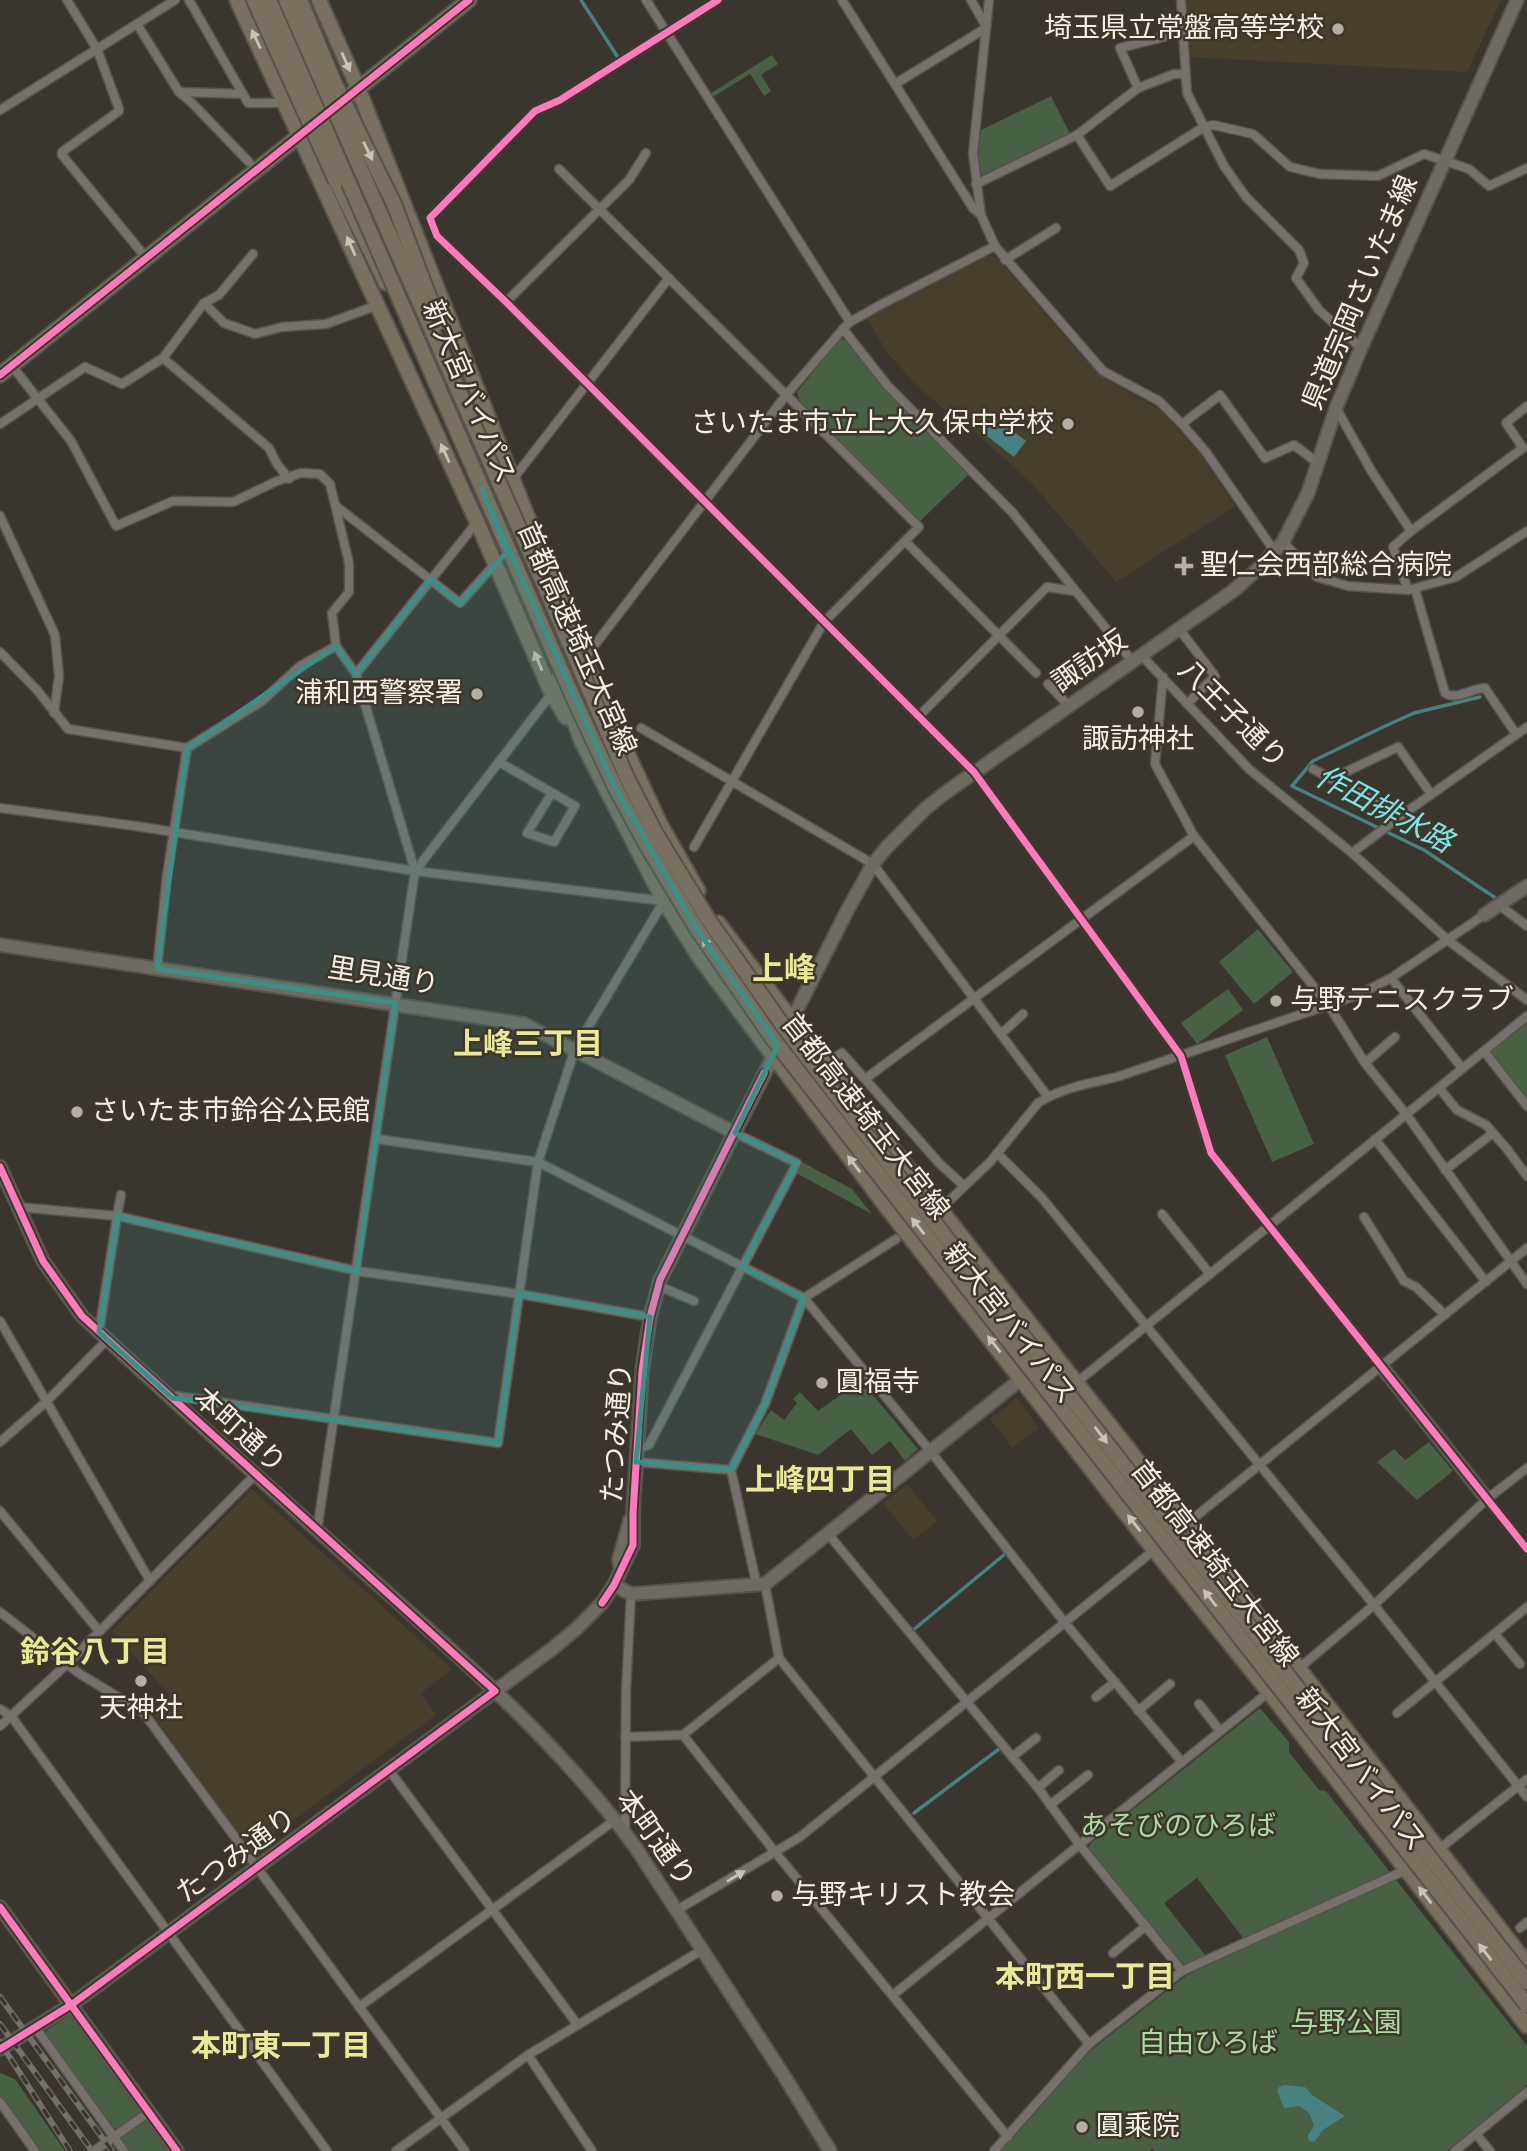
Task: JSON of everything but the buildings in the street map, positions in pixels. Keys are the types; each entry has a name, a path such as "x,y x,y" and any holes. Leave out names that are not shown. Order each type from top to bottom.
{"highway":[{"path":"237,0 477,522 552,694 582,742"},
{"path":"254,0 336,181 385,282 404,311"},
{"path":"270,0 313,81 284,0"},
{"name":"首都高速埼玉大宮線","path":"270,0 578,708 615,787 696,929 782,1050 1527,2005"},
{"name":"首都高速埼玉大宮線","path":"284,0 627,778 656,834 745,974 895,1172 1527,1982"},
{"path":"300,0 334,82 394,204 430,302 517,505 542,580"},
{"path":"319,0 358,88 581,652"},
{"path":"0,375 358,88 452,7 469,0"},
{"name":"新大宮バイパス","path":"1527,1964 711,913 660,824 581,652 450,383 338,138 441,387 582,742 664,901 700,958 888,1209 1155,1551 1269,1692 1527,2026"}],"main road":[{"name":"県道宗岡さいたま線","path":"1233,590 1279,547 1308,493 1336,408 1361,348 1517,0"},
{"name":"諏訪坂","path":"974,772 1233,590"},
{"name":"たつみ通り","path":"0,2049 71,2005 390,1770 576,1629 602,1603 614,1585 620,1569 622,1544 633,1513 642,1371 650,1317 659,1286 772,1056 873,864 925,808 974,772"},
{"path":"1484,915 1527,886"},
{"name":"里見通り","path":"0,945 524,1024 735,1133"},
{"name":"本町通り","path":"1,1173 43,1261 82,1316 495,1691 566,1764 615,1820 677,1910 830,2151"},
{"path":"1382,1367 1487,1499"},
{"path":"614,1585 631,1594 761,1585 829,1535 1021,1379"},
{"path":"0,1907 177,2151"}],"street":[{"path":"67,0 97,49 119,111 62,152 62,155 147,259"},
{"path":"0,110 175,0"},
{"path":"189,0 248,103 286,103"},
{"path":"646,0 850,321"},
{"path":"718,0 560,100 535,111 430,218 437,236 974,772 1181,1056 1211,1153 1382,1367"},
{"path":"842,0 973,208 981,215"},
{"path":"971,0 986,27"},
{"path":"989,0 973,153 981,215 995,246 1103,371 1159,401 1182,424 1279,547 1317,577 1348,586 1411,589 1456,577 1527,531"},
{"path":"1181,0 1187,93 1224,166 1246,197 1299,250 1304,262 1296,278 1319,310 1361,348"},
{"path":"137,24 179,92 249,162"},
{"path":"895,84 986,27"},
{"path":"1138,88 1119,48 1183,32"},
{"path":"976,184 1077,135 1138,88 1174,74 1185,74"},
{"path":"179,92 243,94"},
{"path":"1077,135 1110,186 1204,127 1213,125 1253,134 1290,167 1320,174 1378,176 1424,154 1469,169 1489,186 1527,168"},
{"path":"506,302 629,180 646,153"},
{"path":"559,169 919,527 824,622 694,847"},
{"path":"1005,260 1056,228"},
{"path":"581,652 787,394 850,321 995,246"},
{"path":"0,425 85,367 122,384 163,358 204,303 219,295 253,254"},
{"path":"513,479 669,278"},
{"path":"204,303 224,323 255,334 282,327 326,324 378,305"},
{"name":"八王子通り","path":"843,328 887,385 1012,512 1074,591 1138,659 1163,677 1250,770 1352,853 1449,941 1527,1000"},
{"path":"163,358 269,448 289,479"},
{"path":"12,366 71,441 116,526 173,501 233,502 301,473 320,474 330,484 349,563 349,592 332,613 336,646 356,674 415,871 358,1271 317,1531"},
{"path":"1182,424 1220,395 1265,458 1294,445 1318,464"},
{"path":"1516,734 1485,688 1454,697 1444,693 1411,589 1393,547 1523,448 1506,423 1527,406"},
{"path":"1336,408 1372,472 1411,531"},
{"path":"335,505 460,603 495,564"},
{"path":"0,516 55,635 59,676 54,713"},
{"path":"356,674 477,522"},
{"path":"906,542 1036,673"},
{"path":"919,716 1047,587 1074,591"},
{"path":"1180,629 1215,676 1187,705"},
{"path":"0,652 37,690 68,729 187,748 262,701 300,666 336,646"},
{"path":"415,871 552,694 558,677"},
{"path":"1163,677 1155,764 1194,836 1329,1006 1365,1063 1406,1114 1527,1284"},
{"path":"1048,684 1069,706"},
{"path":"641,727 873,864 1048,1097"},
{"path":"1352,853 1527,727"},
{"path":"1331,779 1398,747 1431,794"},
{"path":"157,969 167,875 187,748"},
{"path":"499,762 575,806 554,842 527,833 552,793"},
{"path":"1312,769 1402,815"},
{"path":"0,808 415,871 664,901 575,1049 538,1161 498,1443 176,1396 173,1398"},
{"path":"865,1079 1194,836"},
{"path":"1500,905 1527,926"},
{"path":"951,1199 997,1153 1038,1103 1048,1097 1181,1056 1358,995 1391,978 1484,915"},
{"path":"1391,978 1462,1068"},
{"path":"1001,1034 1023,1014"},
{"path":"1076,1383 1527,1016"},
{"path":"1365,1063 1395,1037"},
{"path":"1483,1051 1527,1106"},
{"path":"826,1063 842,1053 939,1163 964,1186"},
{"path":"1438,1087 1457,1110 1486,1125 1527,1176"},
{"path":"637,1456 649,1445 797,1163 735,1133"},
{"path":"1445,1170 1493,1133"},
{"path":"377,1139 538,1161 804,1298 931,1452 1065,1623 1182,1762"},
{"path":"1375,1139 1486,1282"},
{"path":"997,1153 1042,1198 1147,1325 1527,1797"},
{"path":"0,1442 47,1401 103,1336 121,1195"},
{"path":"18,1207 117,1216 358,1271 519,1294 650,1317"},
{"path":"1162,1214 1210,1274"},
{"path":"1364,1217 1404,1281 1416,1287 1445,1315"},
{"path":"896,1239 804,1298 765,1404 731,1470 779,1658 1089,2044"},
{"path":"677,1910 800,1837 1527,1248"},
{"path":"659,1286 694,1301"},
{"path":"0,1321 150,1581"},
{"path":"637,1456 731,1470"},
{"path":"1298,1670 1374,1605 1487,1499 1527,1468"},
{"path":"0,1727 67,1664 256,1474"},
{"path":"1487,1499 1527,1549"},
{"path":"0,1511 99,1631"},
{"path":"829,1535 1038,1788 1079,1844 1182,1971"},
{"path":"625,1832 625,1737 631,1594"},
{"path":"1397,1713 1527,1607"},
{"path":"0,1612 67,1664 143,1712 465,2151"},
{"path":"1495,1634 1520,1664"},
{"path":"625,1737 683,1735 779,1658"},
{"path":"1096,1698 1115,1682"},
{"path":"1138,1711 1170,1684"},
{"path":"893,1995 1269,1692"},
{"path":"1199,1704 1220,1731"},
{"path":"0,1709 10,1716 327,2151"},
{"path":"683,1735 1008,2137"},
{"path":"1012,1757 1036,1738"},
{"path":"390,1770 577,2024"},
{"path":"1038,1788 1059,1770"},
{"path":"1050,1805 1088,1774"},
{"path":"1438,1850 1527,1779"},
{"path":"359,2007 615,1820"},
{"path":"994,2151 1089,2044 1182,1971 1406,1870"},
{"path":"1113,1953 1146,1926"},
{"path":"396,2151 528,2055 702,1950"},
{"path":"35,2027 124,2151"},
{"path":"528,2055 592,2151"},
{"path":"1455,2151 1527,2092"},
{"path":"0,2102 35,2151"},
{"path":"93,2151 149,2112"},
{"path":"1476,2134 1490,2151"}],"highlighted area":[{"path":"482,489 615,787 697,929 778,1045 735,1133 797,1163 742,1267 804,1298 765,1404 731,1470 636,1462 650,1317 519,1294 498,1443 172,1398 99,1332 117,1216 357,1271 395,1003 157,969 187,748 336,646 356,674 430,579 460,603 507,552"}],"shaded area":[{"name":"埼玉県立常盤高等学校","path":"1187,0 1501,0 1467,72 1190,57"},
{"name":"さいたま市立上大久保中学校","path":"990,255 997,258 1078,352 1104,378 1161,411 1201,455 1235,506 1116,582 1030,481 912,380 886,351 867,318"},
{"path":"1017,1398 1039,1428 1012,1448 990,1419"},
{"path":"907,1484 937,1521 913,1540 883,1503"},
{"path":"252,1489 452,1669 421,1693 436,1715 251,1851 153,1715 169,1695 112,1631"}],"green space":[{"path":"772,55 778,64 761,75 771,91 764,96 750,74 713,97 711,93"},
{"path":"1051,96 1070,134 984,176 981,173 978,154 981,130"},
{"path":"840,339 846,340 887,390 970,473 919,522 801,406 797,392"},
{"path":"1258,929 1293,972 1254,1004 1219,962"},
{"path":"1228,989 1243,1010 1197,1044 1181,1023"},
{"path":"1527,1023 1527,1102 1491,1058 1491,1052"},
{"path":"1267,1037 1314,1144 1272,1162 1225,1055"},
{"path":"802,1162 852,1189 872,1214 796,1173"},
{"path":"857,1383 862,1390 867,1388 918,1449 905,1461 890,1441 872,1455 851,1429 818,1455 755,1434 771,1410 784,1420 797,1403 793,1399 800,1392 818,1411"},
{"path":"1429,1442 1453,1471 1417,1500 1377,1462 1394,1449 1405,1460"},
{"name":"与野公園","path":"1260,1708 1289,1742 1289,1752 1319,1790 1326,1791 1527,2046 1527,2085 1447,2151 1155,2151 1152,2148 1150,2151 1001,2151 1090,2051 1187,1975 1245,1948 1243,1938 1197,1878 1164,1903 1206,1956 1186,1964 1181,1963 1089,1849 1090,1844"},
{"path":"71,2014 171,2151 129,2151 120,2139 118,2129 113,2128 45,2035 46,2031"},
{"path":"0,2073 15,2079 65,2151 39,2151 0,2098"}],"water":[{"path":"995,417 1026,441 1014,457 983,433"},
{"path":"1284,2085 1305,2087 1312,2095 1345,2116 1323,2130 1315,2141 1309,2142 1308,2136 1314,2125 1309,2113 1299,2106 1284,2108 1277,2091"}],"waterway":[{"path":"581,0 619,59"},
{"name":"作田排水路","path":"1480,697 1414,713 1383,727 1313,761 1292,786 1424,850 1500,901"},
{"path":"912,1631 1005,1554"},
{"path":"914,1813 999,1749"}],"railway":[{"path":"0,1997 112,2151"},
{"path":"0,2024 92,2151"},
{"path":"0,2042 70,2151"}],"cycle path":[{"path":"0,375 469,0"},
{"path":"718,0 560,100 535,111 430,218 437,236 974,772 1181,1056 1211,1153 1527,1549"},
{"path":"602,1603 633,1545 642,1371 650,1317 660,1280 764,1073"},
{"path":"0,1167 43,1261 82,1316 495,1691 71,2005 0,2049"},
{"path":"0,1907 177,2151"}],"place":[{"name":"埼玉県立常盤高等学校","path":"1338,29"},
{"name":"さいたま市立上大久保中学校","path":"1068,424"},
{"name":"聖仁会西部総合病院","path":"1184,566"},
{"name":"浦和西警察署","path":"477,694"},
{"name":"諏訪神社","path":"1138,712"},
{"name":"与野テニスクラブ","path":"1276,1001"},
{"name":"さいたま市鈴谷公民館","path":"77,1112"},
{"name":"圓福寺","path":"822,1383"},
{"name":"天神社","path":"141,1681"},
{"name":"与野キリスト教会","path":"777,1896"},
{"name":"圓乘院","path":"1082,2127"}],"district":[{"name":"上峰","path":"784,970"},
{"name":"上峰三丁目","path":"528,1045"},
{"name":"上峰四丁目","path":"820,1481"},
{"name":"鈴谷八丁目","path":"95,1653"},
{"name":"本町西一丁目","path":"1085,1978"},
{"name":"本町東一丁目","path":"281,2047"}],"park label":[{"name":"あそびのひろば","path":"1178,1827"},
{"name":"自由ひろば","path":"1208,2044"}]}
